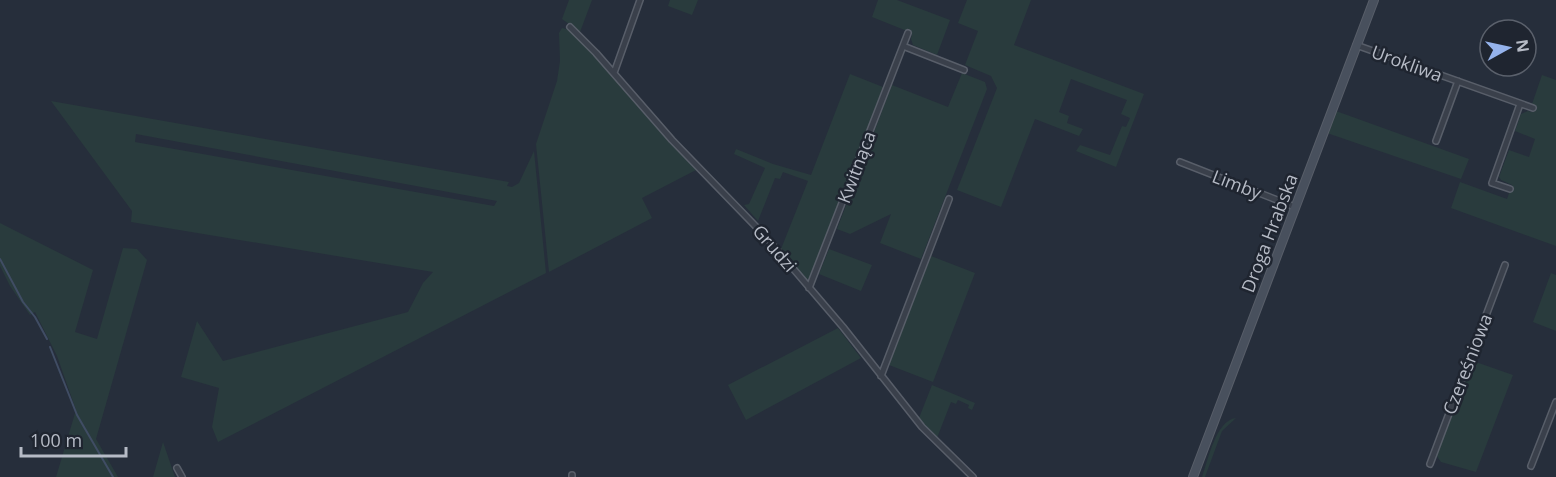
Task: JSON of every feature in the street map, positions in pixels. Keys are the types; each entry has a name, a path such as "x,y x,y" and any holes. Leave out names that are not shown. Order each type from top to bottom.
{"street":[{"path":"614,73 640,0"},
{"name":"Droga Hrabska","path":"1192,477 1374,0"},
{"name":"Grudzi","path":"570,27 614,73 672,140 759,228 843,327 922,427 973,477"},
{"name":"Kwitnąca","path":"809,288 908,33"},
{"name":"Urokliwa","path":"1356,45 1533,108"},
{"path":"903,46 964,70"},
{"name":"Urokliwa","path":"1436,141 1458,81"},
{"path":"1510,189 1492,183 1520,104"},
{"name":"Limby","path":"1180,162 1295,207"},
{"path":"881,376 949,199"},
{"name":"Czereśniowa","path":"1430,464 1505,265"},
{"path":"1531,466 1556,402"},
{"path":"177,468 182,477"}],"shaded area":[{"path":"569,0 592,0 580,32 562,19"},
{"path":"670,0 698,0 692,15 668,6"},
{"path":"878,0 897,0 950,20 937,55 913,45 912,33 872,17"},
{"path":"967,0 1031,0 1014,45 1144,94 1116,167 1076,151 1080,145 1110,155 1122,126 1126,127 1130,118 1121,114 1127,100 1071,79 1059,112 1069,116 1067,123 1083,129 1079,136 1035,119 1001,207 957,190 997,88 991,76 965,65 978,31 958,23"},
{"path":"562,28 582,40 594,52 645,115 696,170 642,198 652,218 549,272 536,144 557,81 560,61 559,33"},
{"path":"962,73 985,82 987,89 921,259 880,243 891,214 850,234 837,229 892,85 948,107"},
{"path":"850,74 883,87 812,277 805,279 781,249 808,181 783,172 780,179 775,178 758,221 744,205 749,204 765,168 734,154 736,149 773,164 811,175"},
{"path":"1542,75 1556,80 1556,246 1451,208 1460,182 1507,199 1512,185 1499,177 1509,150 1529,157 1535,139 1515,131 1521,114 1532,112 1535,105 1532,104"},
{"path":"51,101 509,182 507,186 512,187 519,183 534,151 546,273 218,442 212,427 219,388 181,377 197,321 223,361 408,312 423,283 433,272 131,222 132,211","holes":["136,134 497,201 494,206 135,142"]},
{"path":"1336,111 1469,159 1461,179 1327,133"},
{"path":"0,223 93,270 75,332 97,339 123,248 137,249 147,260 96,439 118,477 56,477 76,410 57,356 35,312 30,315 10,286 0,266"},
{"path":"829,249 872,265 861,291 819,274"},
{"path":"931,256 975,273 933,382 889,365"},
{"path":"1551,273 1556,275 1556,331 1533,322"},
{"path":"838,328 861,358 746,420 728,385"},
{"path":"1473,361 1513,375 1476,472 1441,462 1436,455"},
{"path":"932,385 975,403 972,410 968,408 969,405 958,400 956,404 951,402 937,438 919,418"},
{"path":"1236,418 1222,431 1205,477 1202,477 1218,433 1229,420"},
{"path":"163,442 175,477 153,477"}],"waterway":[{"path":"0,259 23,302 35,317 47,339"},
{"path":"50,347 77,415 113,477"}]}
